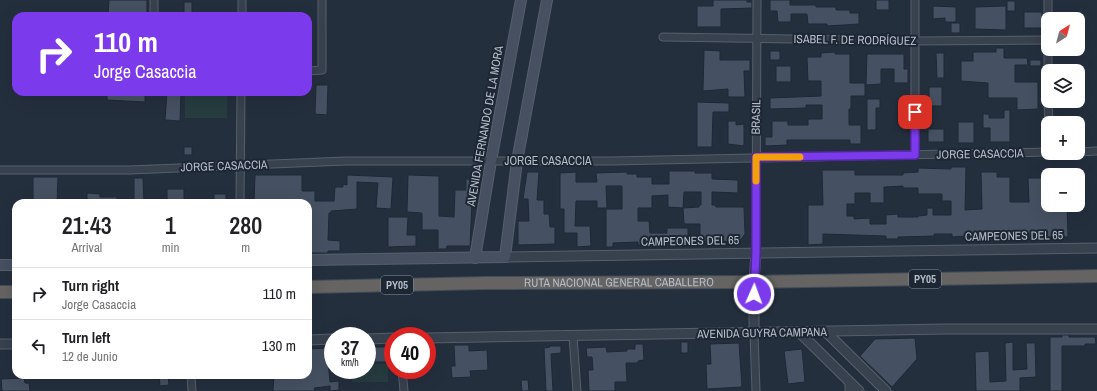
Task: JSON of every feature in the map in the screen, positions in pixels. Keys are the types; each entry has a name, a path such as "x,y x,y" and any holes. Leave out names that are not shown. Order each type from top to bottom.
{"highway":[{"name":"RUTA NACIONAL GENERAL CABALLERO","path":"312,287 486,283 754,282 1097,276"},
{"path":"0,292 12,292"}],"main road":[{"name":"AVENIDA FERNANDO DE LA MORA","path":"475,258 490,161 521,0"},
{"path":"505,257 517,161 547,0"},
{"name":"CAMPEONES DEL 65","path":"312,260 505,257"},
{"path":"0,265 12,265"}],"street":[{"path":"154,0 154,12"},
{"path":"242,0 242,12"},
{"path":"312,71 322,70 322,0"},
{"name":"BRASIL","path":"754,333 754,282 756,253 757,0"},
{"path":"915,155 916,0"},
{"path":"1048,0 1048,12"},
{"name":"ISABEL F. DE RODRÍGUEZ","path":"663,37 915,41 1041,40"},
{"path":"240,96 240,199"},
{"path":"1085,152 1097,151"},
{"name":"JORGE CASACCIA","path":"0,170 130,170 346,161 611,161 1041,152"},
{"name":"CAMPEONES DEL 65","path":"505,257 1097,248"},
{"name":"AVENIDA GUYRA CAMPANA","path":"436,338 954,329 1097,329"},
{"path":"799,332 859,391"},
{"path":"826,332 886,391"},
{"path":"754,333 756,391"},
{"path":"573,336 578,391"},
{"path":"312,340 324,339"},
{"path":"0,344 12,344"},
{"path":"191,379 192,391"},
{"path":"403,379 404,391"},
{"path":"849,381 849,391"}],"green space":[{"path":"185,96 227,96 227,118 185,118"},
{"path":"376,364 384,364 384,379 388,379 388,382 352,382 352,379 376,379"}],"building":[{"path":"109,0 147,0 147,12 108,12"},
{"path":"713,0 747,0 747,2 752,2 752,8 721,9 721,27 697,27 697,6 713,6"},
{"path":"770,0 790,0 790,5 816,5 816,7 836,7 836,10 850,10 850,13 859,13 859,24 827,26 827,24 808,24 807,14 791,14 791,22 778,22 777,11 770,11"},
{"path":"876,0 889,0 889,10 876,10"},
{"path":"1007,1 1015,1 1015,11 1007,11"},
{"path":"184,2 192,2 192,12 184,12"},
{"path":"933,6 956,7 956,22 945,22 945,18 933,19"},
{"path":"1006,6 1006,30 975,29 975,7"},
{"path":"1024,12 1041,12 1041,28 1024,28"},
{"path":"951,23 960,23 960,33 951,33"},
{"path":"996,48 1004,48 1004,58 1027,58 1028,65 1015,65 1015,82 1038,82 1038,109 1017,110 1017,98 988,98 988,83 961,81 961,61 973,61 973,52 996,52"},
{"path":"704,50 720,51 720,60 750,60 750,71 744,71 745,97 728,97 728,89 703,91"},
{"path":"770,51 780,51 780,60 770,60"},
{"path":"835,52 835,54 850,54 850,83 865,83 865,96 851,96 851,109 849,109 849,125 861,125 861,144 850,144 850,140 787,140 787,145 765,146 765,137 772,137 772,121 788,121 788,125 808,125 808,119 822,119 822,105 806,105 806,108 770,109 770,98 821,96 821,81 808,81 807,57 821,57 821,53"},
{"path":"936,53 944,53 944,78 937,78"},
{"path":"867,54 904,54 904,69 908,69 908,83 894,83 894,69 881,69 881,84 866,85"},
{"path":"1030,60 1041,60 1041,66 1030,66"},
{"path":"776,66 791,66 791,82 776,82"},
{"path":"316,85 328,85 327,115 315,114"},
{"path":"929,87 942,87 942,106 929,106"},
{"path":"107,96 145,96 145,102 107,100"},
{"path":"167,96 181,96 180,121 165,120"},
{"path":"867,99 880,99 880,108 876,108 876,130 867,130"},
{"path":"697,102 729,103 729,112 713,112 712,147 697,147"},
{"path":"1004,110 1010,110 1010,142 990,142 990,128 983,128 983,114 989,114 989,118 1004,118"},
{"path":"898,113 908,113 908,123 898,123"},
{"path":"728,121 736,121 736,125 744,124 744,146 728,144"},
{"path":"958,122 974,122 974,143 958,143"},
{"path":"928,129 944,129 944,142 928,142"},
{"path":"184,147 192,147 192,155 184,155"},
{"path":"951,167 966,167 965,210 982,209 981,172 997,172 997,177 1010,177 1010,202 1029,202 1028,178 1041,178 1041,212 1067,212 1068,237 1026,235 1026,240 966,240 966,236 952,237 952,234 934,234 934,236 898,237 898,239 886,239 886,236 823,234 823,244 808,245 808,205 823,205 822,170 855,170 855,175 903,175 903,173 918,172 918,168 951,169","holes":["903,186 903,188 918,188 918,194 942,194 942,201 951,201 951,215 933,215 933,208 927,208 927,215 918,217 898,217 898,214 886,215 886,224 870,224 870,218 854,219 854,216 847,216 847,204 855,204 855,193 870,193 870,203 884,203 884,187"]},
{"path":"669,171 695,171 695,173 712,173 712,179 738,180 738,193 712,192 712,205 715,205 716,207 744,207 745,234 740,241 700,242 700,224 684,224 683,208 668,207 668,195 652,196 652,208 638,208 638,221 649,221 650,233 667,233 667,228 688,228 688,242 682,242 682,245 638,245 638,242 613,243 613,247 606,247 606,209 622,209 622,186 606,186 607,208 597,208 597,201 576,201 575,226 590,226 591,246 577,247 577,233 564,233 564,209 560,209 560,173 576,172 576,182 597,182 596,173 627,172 627,174 637,174 637,177 652,177 652,184 669,184","holes":["684,192 701,192 701,205 699,205 699,207 683,208"]},
{"path":"527,172 539,172 537,200 544,200 544,214 549,214 550,227 555,227 555,244 518,245 518,221 529,221 528,199 523,199"},
{"path":"255,175 302,175 302,191 315,191 315,201 334,201 335,187 343,187 343,184 347,185 347,175 393,177 391,209 376,208 378,183 357,182 357,209 331,211 331,213 329,213 328,240 340,241 340,251 328,251 328,253 312,253 312,199 254,199"},
{"path":"408,175 439,176 439,216 454,217 455,190 466,190 466,179 473,179 470,246 447,246 446,249 438,249 438,230 422,230 422,213 407,212"},
{"path":"33,177 58,177 57,199 33,199"},
{"path":"134,178 143,178 144,199 134,199"},
{"path":"167,189 184,189 184,199 167,199"},
{"path":"87,193 100,194 100,197 117,197 117,199 87,199"},
{"path":"214,194 226,194 226,199 214,199"},
{"path":"388,217 408,217 407,235 416,235 416,246 388,247"},
{"path":"1062,335 1069,335 1069,337 1095,337 1096,344 1085,344 1085,346 1062,346 1062,391 1050,391 1050,337 1062,337"},
{"path":"915,338 917,359 892,387 860,356 875,339"},
{"path":"681,342 688,342 688,353 681,353"},
{"path":"1013,342 1013,370 1027,369 1026,343 1035,343 1036,377 1020,378 1020,391 976,391 975,352 989,351 990,382 1006,381 1005,343"},
{"path":"739,343 742,387 707,389 706,364 711,364 710,344"},
{"path":"635,344 643,344 644,360 638,361 638,363 626,363 627,382 615,382 615,391 589,391 588,370 593,370 592,357 587,357 586,348 606,347 607,352 627,351 627,349 635,349"},
{"path":"454,345 469,345 469,351 487,350 488,370 470,371 471,377 452,378 451,366 455,366"},
{"path":"550,346 561,346 561,353 551,354 553,391 546,391 544,348"},
{"path":"376,347 384,347 384,362 376,362"},
{"path":"324,348 324,379 330,379 330,382 339,381 339,390 330,391 330,386 314,388 315,391 273,391 274,379 312,379 312,349"},
{"path":"802,349 805,382 788,384 784,351"},
{"path":"1,379 24,379 25,383 29,383 30,391 2,391"},
{"path":"159,379 168,379 169,385 160,386"},
{"path":"521,380 528,380 529,391 522,391"}],"slow traffic":[{"path":"756,181 756,157 800,157"}],"route":[{"path":"754,294 756,253 756,157 915,155 915,112"}]}
